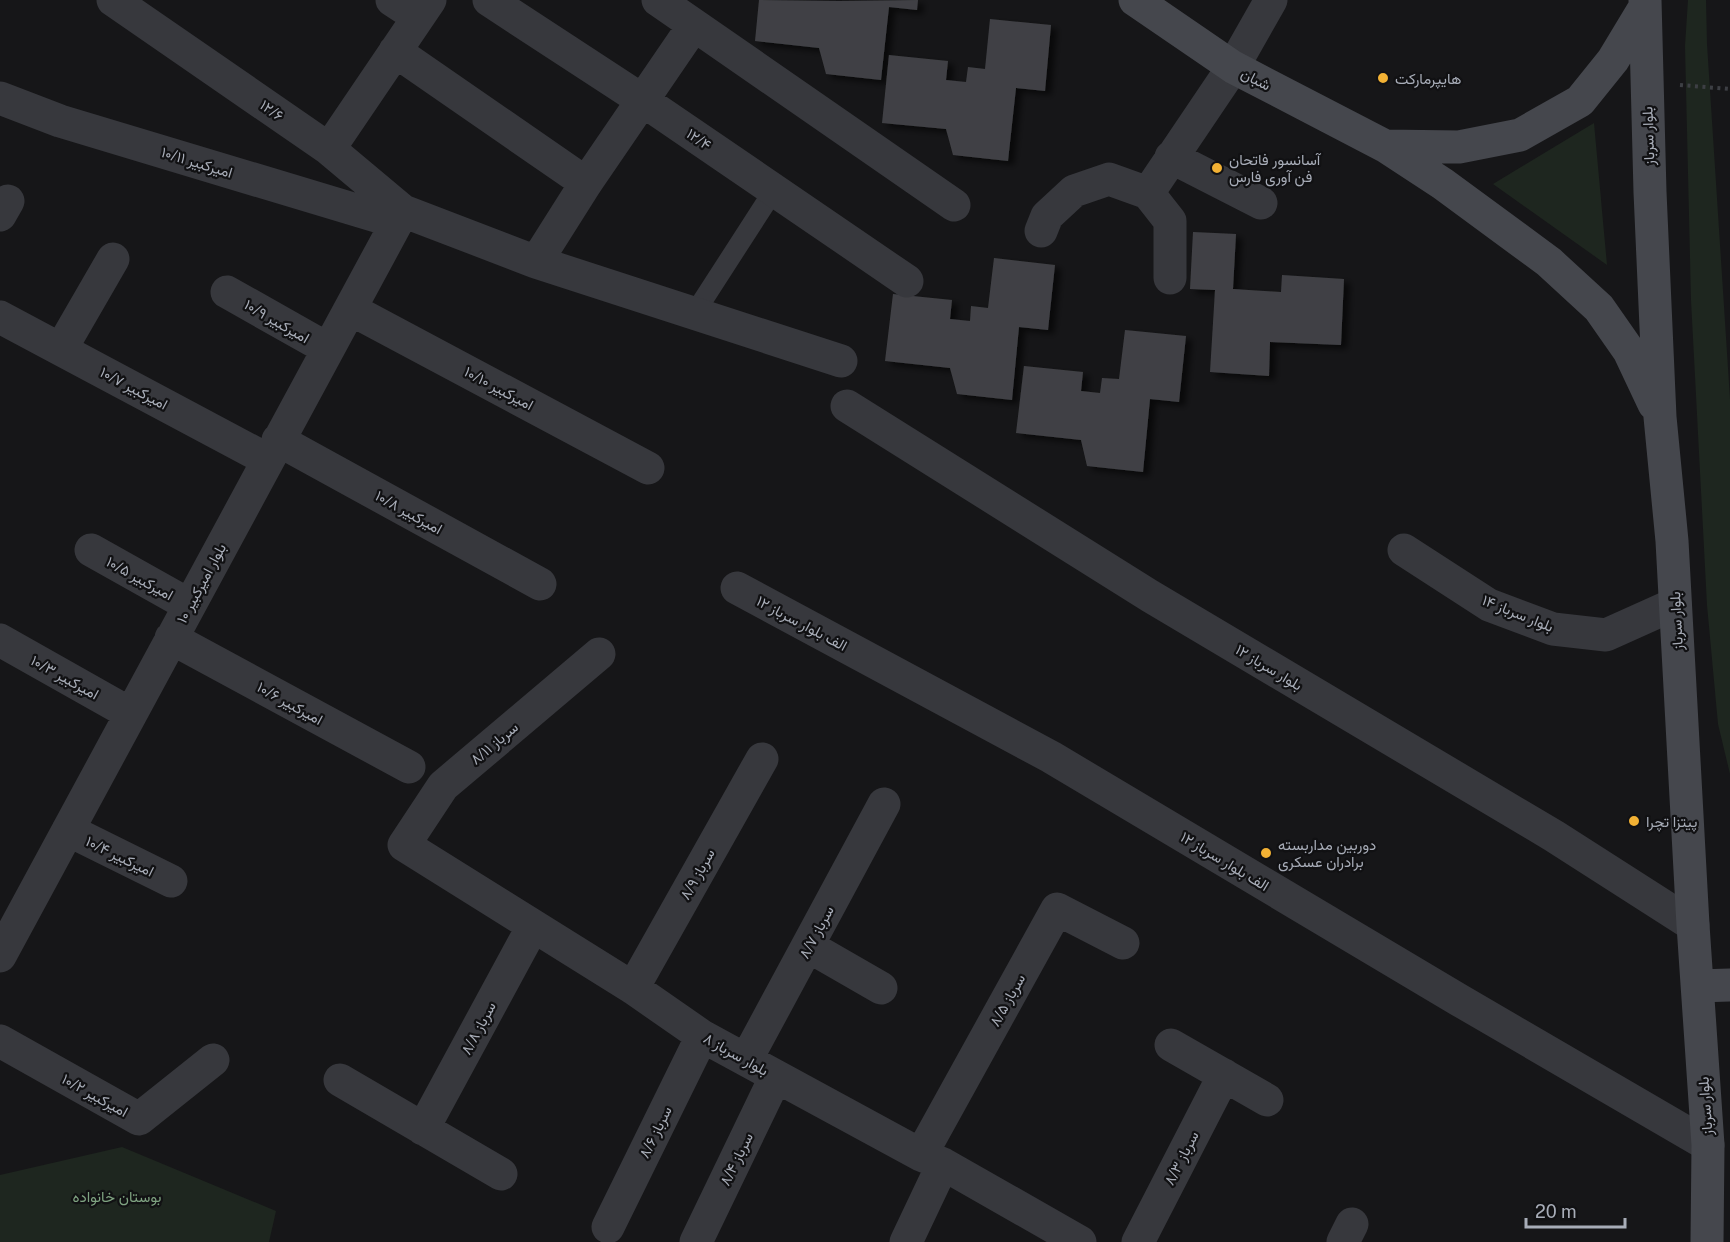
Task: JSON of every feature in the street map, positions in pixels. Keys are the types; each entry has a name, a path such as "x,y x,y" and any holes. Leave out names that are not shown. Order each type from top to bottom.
{"main road":[{"name":"شبان","path":"1135,0 1233,67 1385,146 1443,184 1549,262 1599,308 1629,351 1660,417"},
{"name":"بلوار سرباز","path":"1645,3 1660,417 1672,541 1693,925 1708,1145 1707,1242"},
{"path":"1385,146 1459,147 1520,135 1580,101 1613,60 1645,3"},
{"path":"1698,986 1730,985"}],"street":[{"name":"۱۲/۴","path":"489,0 642,100 907,281"},
{"path":"658,0 954,205"},
{"path":"1149,193 1233,67 1271,0"},
{"name":"۱۲/۶","path":"132,6 329,149 400,217"},
{"path":"329,149 395,51 413,6"},
{"path":"536,262 586,183 694,26"},
{"path":"395,51 586,183"},
{"name":"۱۰/۱۱ امیرکبیر","path":"0,98 60,121 400,217"},
{"path":"1171,157 1262,203"},
{"path":"1041,231 1047,216 1074,191 1109,179 1149,193 1170,221 1170,278"},
{"path":"400,217 841,361"},
{"name":"۱۰ بلوار امیرکبیر","path":"0,956 400,217"},
{"path":"61,349 113,259"},
{"name":"۱۰/۹ امیرکبیر","path":"227,292 328,349"},
{"name":"۱۰/۱۰ امیرکبیر","path":"350,309 648,468"},
{"name":"۱۰/۷ امیرکبیر","path":"0,317 61,349 273,450"},
{"name":"۱۲ بلوار سرباز","path":"847,406 1150,596 1554,836 1693,925"},
{"name":"۱۰/۸ امیرکبیر","path":"273,450 540,584"},
{"name":"۱۰/۵ امیرکبیر","path":"91,550 189,605"},
{"name":"۱۴ بلوار سرباز","path":"1404,550 1489,605 1553,629 1606,635 1675,604"},
{"name":"۱۲ الف بلوار سرباز","path":"737,588 1051,757 1708,1145"},
{"name":"۱۰/۶ امیرکبیر","path":"171,638 409,767"},
{"name":"۱۰/۳ امیرکبیر","path":"0,640 130,714"},
{"name":"۸/۱۱ سرباز","path":"404,845 443,786 599,654"},
{"name":"۸/۹ سرباز","path":"633,988 762,759"},
{"name":"۸/۷ سرباز","path":"746,1060 884,804"},
{"name":"۱۰/۴ امیرکبیر","path":"68,830 171,881"},
{"name":"۸ بلوار سرباز","path":"404,845 633,988 702,1036 1080,1242"},
{"name":"۸/۵ سرباز","path":"932,1160 1058,909 1123,943"},
{"name":"۸/۸ سرباز","path":"423,1129 533,926"},
{"path":"808,946 881,987"},
{"name":"۸/۶ سرباز","path":"608,1227 702,1036"},
{"name":"۱۰/۲ امیرکبیر","path":"0,1041 139,1119 213,1060"},
{"path":"1171,1045 1267,1100"},
{"name":"۸/۳ سرباز","path":"1138,1242 1224,1075"},
{"name":"۸/۴ سرباز","path":"696,1242 776,1076"},
{"path":"340,1080 501,1174"},
{"path":"906,1242 932,1160"}],"lane":[{"path":"694,314 774,190"}],"path":[{"path":"1647,82 1730,89"}],"green space":[{"path":"1688,0 1706,0 1730,399 1730,774 1718,724 1707,605 1691,300 1685,46"},
{"path":"1594,123 1607,265 1493,184"},
{"name":"بوستان خانواده","path":"122,1147 276,1211 269,1242 0,1242 0,1175"}],"building":[{"path":"759,0 918,0 917,10 889,7 881,80 826,74 819,48 755,41"},
{"path":"990,19 1051,25 1045,91 1016,88 1008,161 953,155 946,129 882,123 889,55 948,61 946,80 966,82 968,67 985,69"},
{"path":"1193,232 1236,234 1233,289 1281,292 1282,275 1344,279 1341,345 1270,342 1269,376 1210,372 1215,290 1190,289"},
{"path":"994,258 1055,265 1048,330 1019,327 1012,400 957,394 950,368 885,361 893,294 952,300 950,319 970,321 971,306 988,308"},
{"path":"1125,330 1186,336 1179,402 1150,399 1143,472 1087,466 1081,440 1016,433 1024,366 1083,372 1081,391 1100,393 1102,378 1119,379"}],"place":[{"name":"هایپرمارکت","path":"1383,78"},
{"name":"آسانسور فاتحان فن آوری فارس","path":"1217,168"},
{"name":"پیتزا تچرا","path":"1634,821"},
{"name":"دوربین مداربسته برادران عسکری","path":"1266,853"}]}
